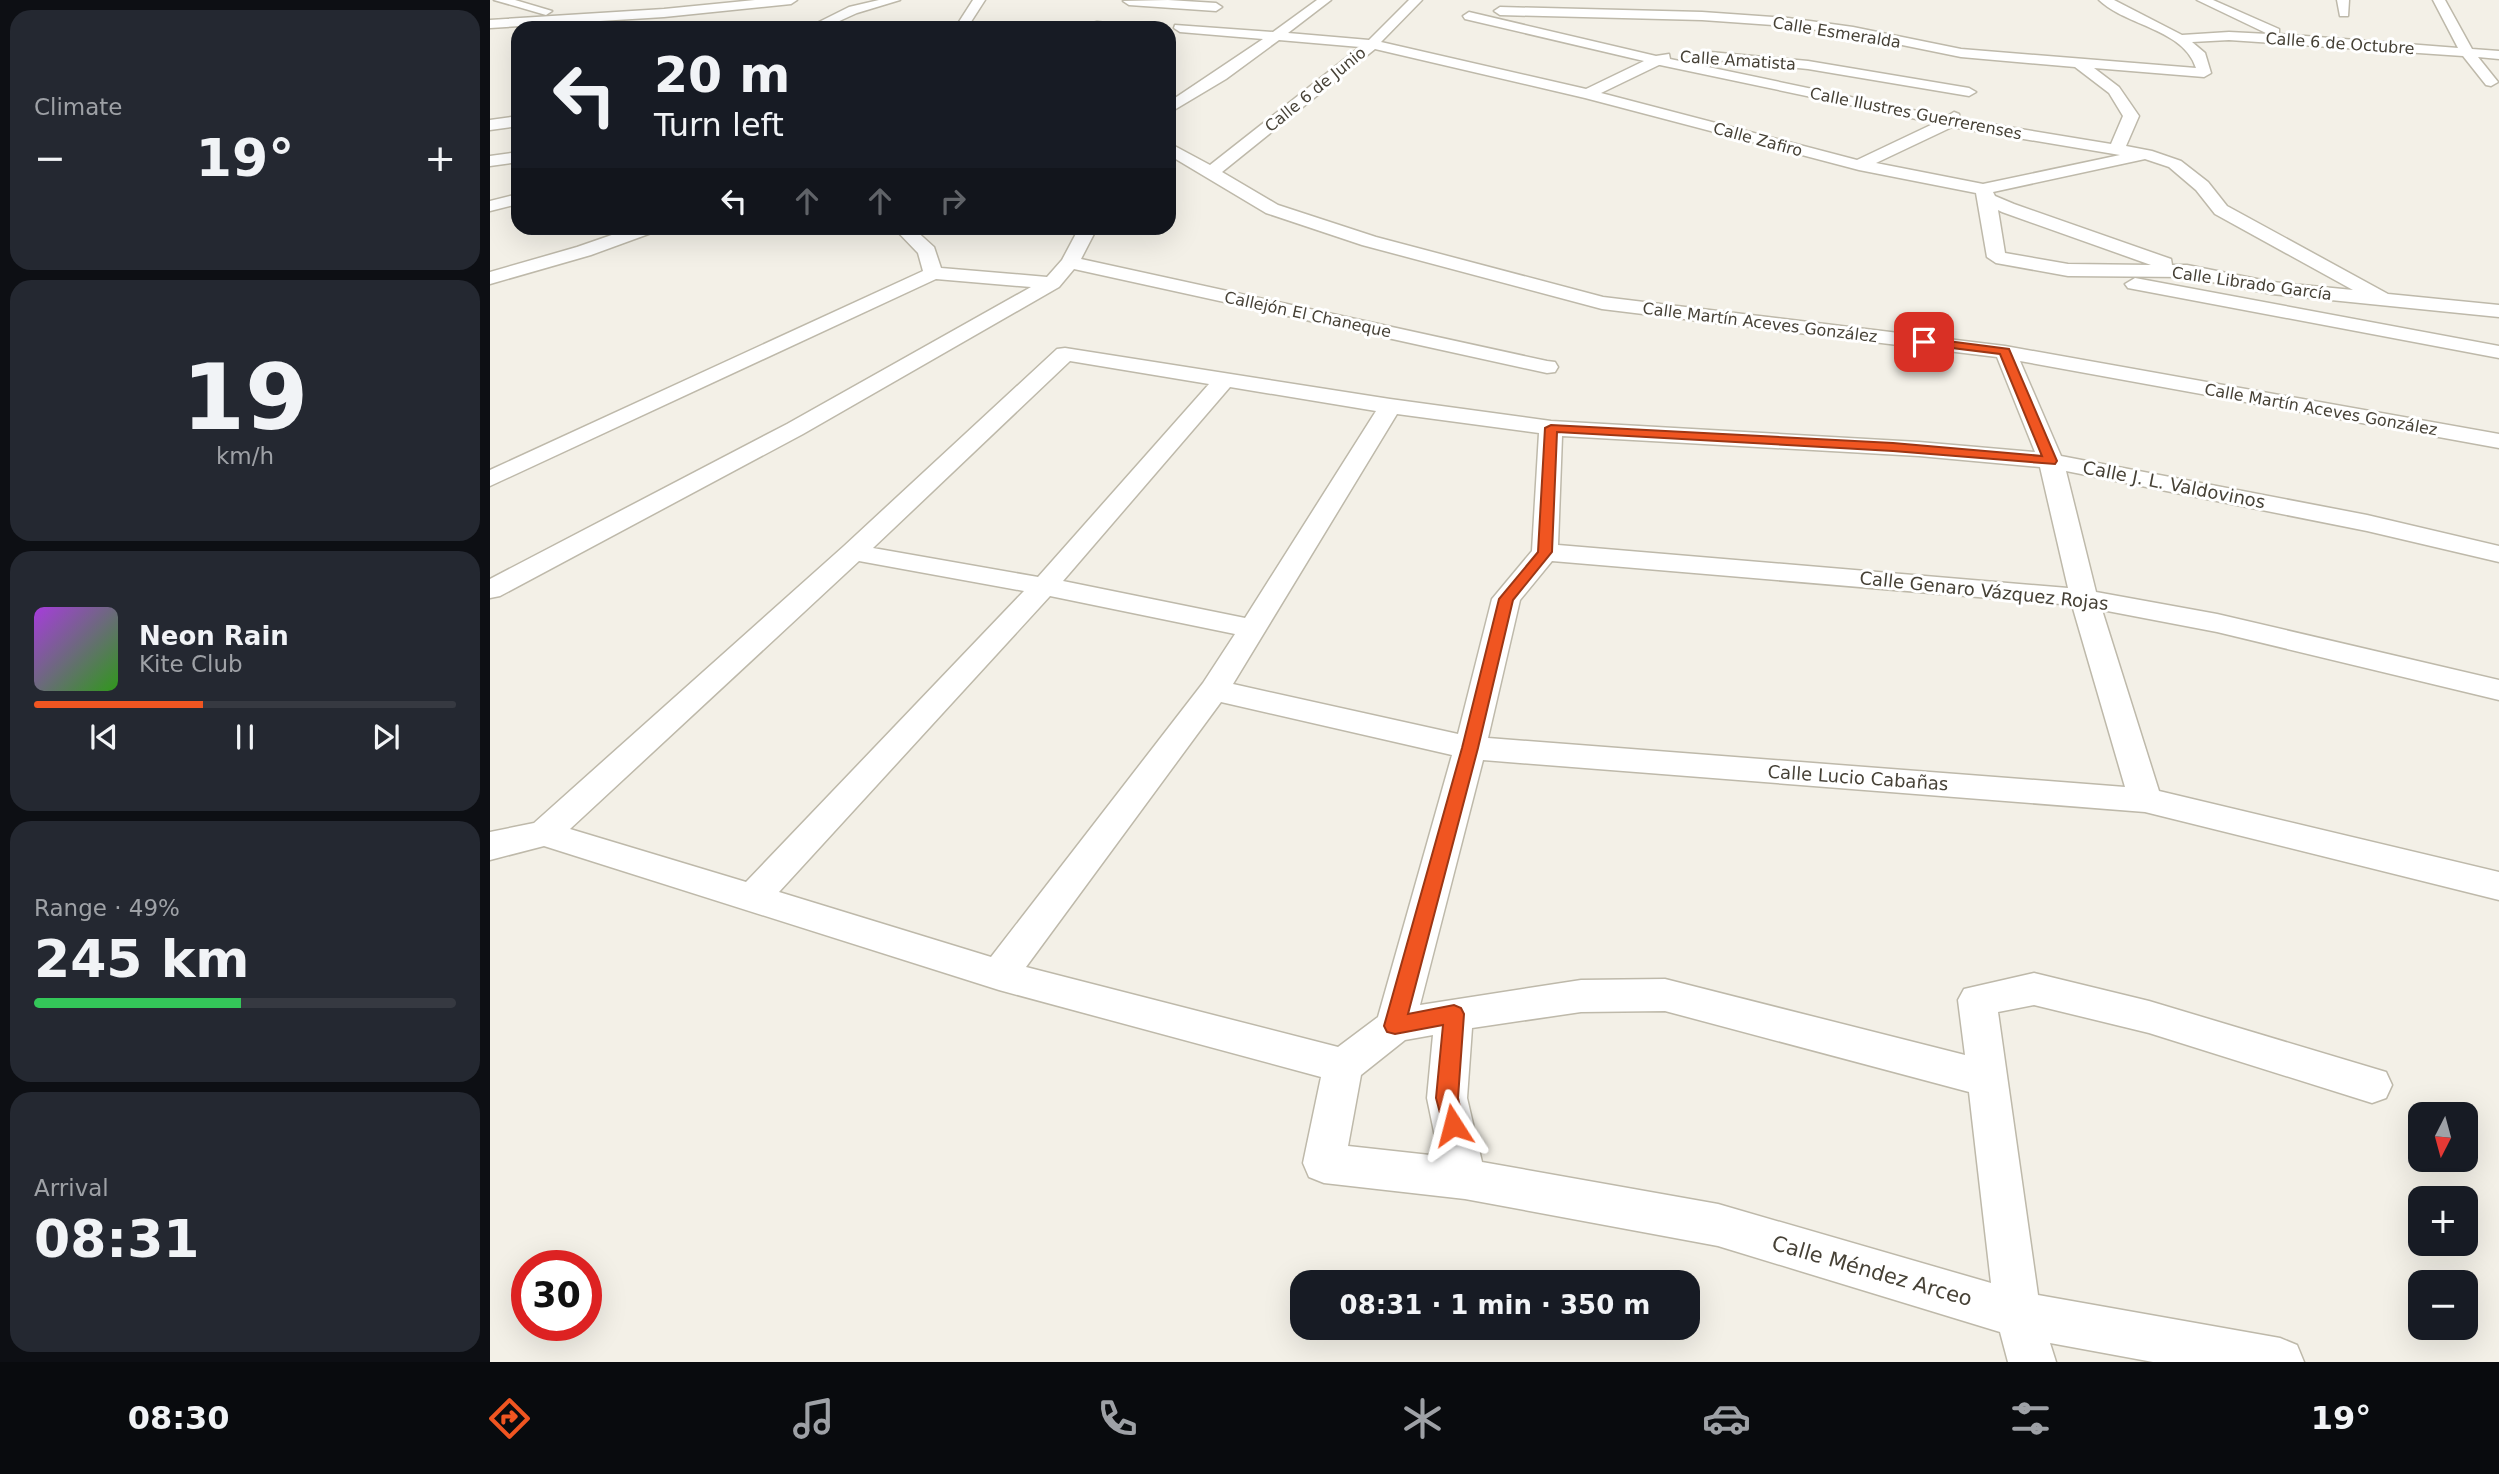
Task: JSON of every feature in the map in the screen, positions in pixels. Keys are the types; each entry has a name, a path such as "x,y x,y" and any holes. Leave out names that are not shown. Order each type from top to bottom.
{"street":[{"path":"500,0 550,9 574,19"},
{"path":"540,21 791,0"},
{"path":"829,21 853,10 894,0"},
{"path":"966,21 979,0"},
{"path":"1176,105 1221,76 1325,0"},
{"name":"Calle 6 de Junio","path":"1211,173 1371,44 1416,0"},
{"path":"2105,0 2180,39"},
{"path":"2203,0 2291,39"},
{"path":"2439,0 2466,51 2491,82"},
{"path":"1129,1 1222,4"},
{"path":"711,21 755,4"},
{"path":"1176,30 1222,4"},
{"path":"849,21 853,10"},
{"name":"Calle Esmeralda","path":"1469,16 1496,11 1561,12 1788,22 1853,31 1965,72 2080,64 2204,73 2198,53 2180,39"},
{"path":"607,21 623,16"},
{"name":"Calle Amatista","path":"1469,16 1656,60 1673,55 1965,72"},
{"path":"490,24 511,23"},
{"name":"Calle Zafiro","path":"1176,32 1371,44 1588,94 1859,165 1985,194 2146,155"},
{"name":"Calle 6 de Octubre","path":"2180,39 2229,36 2291,39 2499,55"},
{"path":"1588,94 1656,60"},
{"name":"Calle Ilustres Guerrerenses","path":"1656,60 1950,122 2117,149 2175,164 2202,186 2221,211 2383,299"},
{"path":"2080,64 2114,90 2131,116 2117,149"},
{"path":"1859,165 1950,122 1965,104 1965,72"},
{"path":"490,125 511,122"},
{"name":"Calle Martín Aceves González","path":"1176,153 1272,209 1369,241 1602,303 2005,352 2499,441"},
{"path":"490,161 511,158"},
{"path":"1985,194 2187,271"},
{"name":"Calle Librado García","path":"1985,194 1996,257 2068,270 2187,271 2272,288 2499,311"},
{"path":"490,206 511,201"},
{"path":"490,278 629,235"},
{"path":"910,235 927,251 933,273"},
{"path":"490,590 795,429 1052,284 1070,262 1084,235"},
{"name":"Callejón El Chaneque","path":"1070,262 1547,367"},
{"path":"2068,270 2499,352"},
{"path":"490,479 933,273 1052,284"},
{"path":"2005,352 2051,461 2084,598 2146,800"},
{"name":"Calle J. L. Valdovinos","path":"853,552 1065,354 1390,406 1551,428 1880,446 2051,461 2367,523 2499,554"},
{"path":"752,899 1044,586 1226,378"},
{"path":"999,975 1214,690 1390,406"},
{"path":"1395,1026 1470,748 1506,599 1545,552 1551,428"},
{"path":"544,833 853,552 1044,586 1251,628"},
{"name":"Calle Genaro Vázquez Rojas","path":"1545,552 2084,598 2217,623 2499,690"},
{"name":"Calle Lucio Cabañas","path":"1214,690 1470,748 2146,800 2499,886"},
{"path":"490,847 497,843 544,833 999,975 1343,1066 1395,1026 1454,1014 1581,996 1665,995 1988,1079"},
{"path":"2032,1362 2018,1314 1977,1000 2034,989 2149,1017 2372,1085"},
{"path":"1454,1014 1447,1098 1465,1180"},
{"name":"Calle Méndez Arceo","path":"1343,1066 1324,1163 1465,1180 1718,1226 2018,1314 2280,1362"}],"route":[{"path":"1453,1125 1447,1098 1454,1014 1395,1026 1470,748 1506,599 1545,552 1551,428 1893,447 2051,461 2005,352 1924,342"}]}
